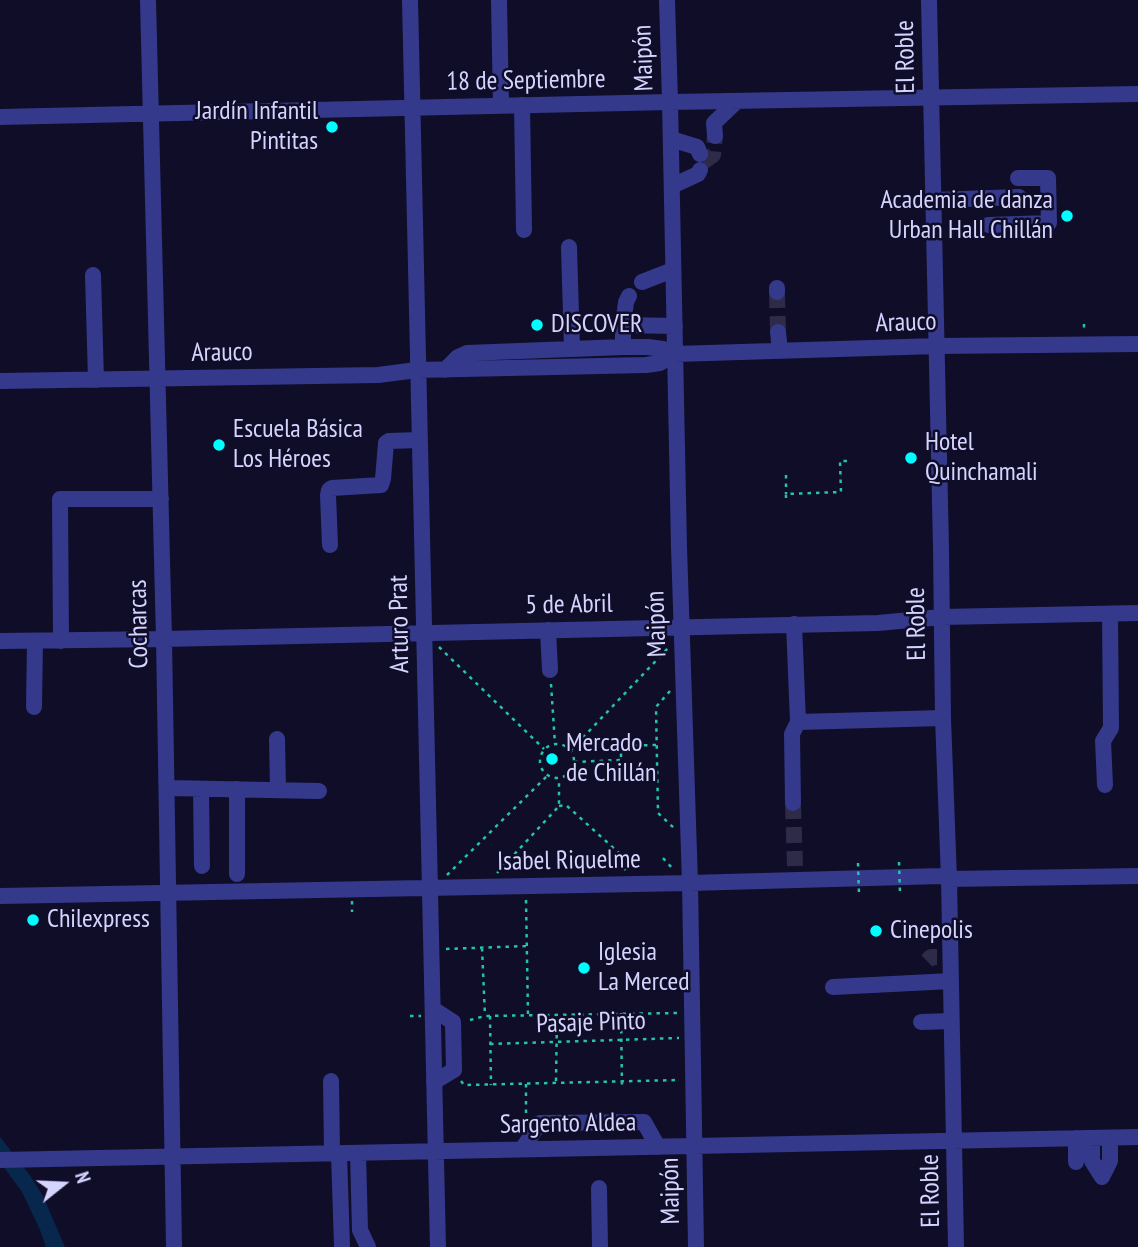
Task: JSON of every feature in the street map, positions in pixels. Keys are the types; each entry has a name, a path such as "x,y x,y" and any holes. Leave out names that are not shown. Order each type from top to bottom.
{"street":[{"name":"Cocharcas","path":"148,0 164,639 174,1247"},
{"name":"Arturo Prat","path":"410,0 419,440 436,883 431,950 438,1247"},
{"path":"499,0 501,106"},
{"name":"Maipón","path":"667,0 685,880 692,1012 696,1247"},
{"name":"El Roble","path":"929,0 942,617 944,960 951,981 956,1247"},
{"name":"18 de Septiembre","path":"0,117 1138,94"},
{"path":"715,136 714,123 737,101"},
{"path":"522,105 524,230"},
{"path":"671,139 697,147 700,162 698,174 672,186"},
{"path":"988,225 1020,224 1049,223 1048,178 1018,174 1020,224"},
{"path":"933,200 1019,197"},
{"path":"569,247 572,349"},
{"path":"927,319 926,270 934,250"},
{"path":"642,282 673,270"},
{"path":"93,275 96,380"},
{"path":"549,367 570,360 626,352 624,325 629,296"},
{"path":"624,325 675,326"},
{"path":"779,332 780,351"},
{"name":"Arauco","path":"445,370 458,357 467,353 572,349 626,352 648,347 675,354 937,346 1138,344"},
{"name":"Arauco","path":"0,381 378,374 417,370 653,364 675,354"},
{"path":"330,545 329,491 332,488 381,485 386,443 419,440"},
{"path":"61,641 60,499 161,499"},
{"name":"5 de Abril","path":"0,641 878,623 942,617 1138,613"},
{"path":"1105,785 1103,741 1111,728 1110,614"},
{"path":"793,803 792,734 798,722 794,624"},
{"path":"548,630 550,670"},
{"path":"34,706 35,641"},
{"path":"798,722 943,718"},
{"path":"277,739 278,790"},
{"path":"167,788 319,791"},
{"path":"201,789 202,866"},
{"path":"237,789 237,874"},
{"path":"883,870 922,869 945,877"},
{"name":"Isabel Riquelme","path":"0,896 436,883 526,886 795,873 945,877 1138,876"},
{"path":"833,987 951,981"},
{"path":"433,1009 453,1021 454,1070 434,1082"},
{"path":"920,1022 951,1021"},
{"path":"331,1081 342,1247"},
{"path":"522,1149 540,1123 644,1122 658,1147"},
{"name":"Sargento Aldea","path":"0,1160 1138,1137"},
{"path":"1084,1138 1092,1161 1102,1177 1110,1161 1110,1138"},
{"path":"1076,1162 1084,1138"},
{"path":"358,1153 360,1230 368,1247"},
{"path":"599,1188 600,1247"}],"path":[{"path":"786,475 786,496 841,492 839,461 848,461"},
{"path":"571,750 672,643 672,654"},
{"path":"439,647 544,749"},
{"path":"550,670 555,744"},
{"path":"673,688 656,707 658,813 682,835"},
{"path":"562,744 571,750 574,762 571,774 559,779 543,772 539,760 547,746 562,744"},
{"path":"656,745 621,746 621,773 657,773"},
{"path":"574,762 621,760"},
{"path":"436,883 547,776"},
{"path":"559,779 559,806"},
{"path":"495,876 559,806 566,805 619,853 627,876"},
{"path":"663,858 685,880"},
{"path":"898,862 900,893"},
{"path":"858,863 859,894"},
{"path":"436,883 456,878"},
{"path":"526,886 528,1016"},
{"path":"431,950 527,946"},
{"path":"482,948 491,1085"},
{"path":"470,1020 487,1016 692,1012"},
{"path":"621,1013 622,1088"},
{"path":"556,1083 557,1015"},
{"name":"Pasaje Pinto","path":"490,1044 692,1037"},
{"path":"454,1070 464,1085 693,1079"},
{"path":"526,1084 527,1127"}],"water":[{"path":"0,1137 43,1196 65,1247 46,1247 22,1192 0,1162"}],"tunnel":[{"path":"703,162 713,155 715,136"},
{"path":"777,292 778,332"},
{"path":"793,803 795,866"},
{"path":"927,961 931,957 937,957"}],"place":[{"name":"Jardín Infantil Pintitas","path":"332,127"},
{"name":"Academia de danza Urban Hall Chillán","path":"1067,216"},
{"name":"DISCOVER","path":"537,325"},
{"name":"Escuela Básica Los Héroes","path":"219,445"},
{"name":"Hotel Quinchamali","path":"911,458"},
{"name":"Mercado de Chillán","path":"552,759"},
{"name":"Chilexpress","path":"33,920"},
{"name":"Cinepolis","path":"876,931"},
{"name":"Iglesia La Merced","path":"584,968"}]}
